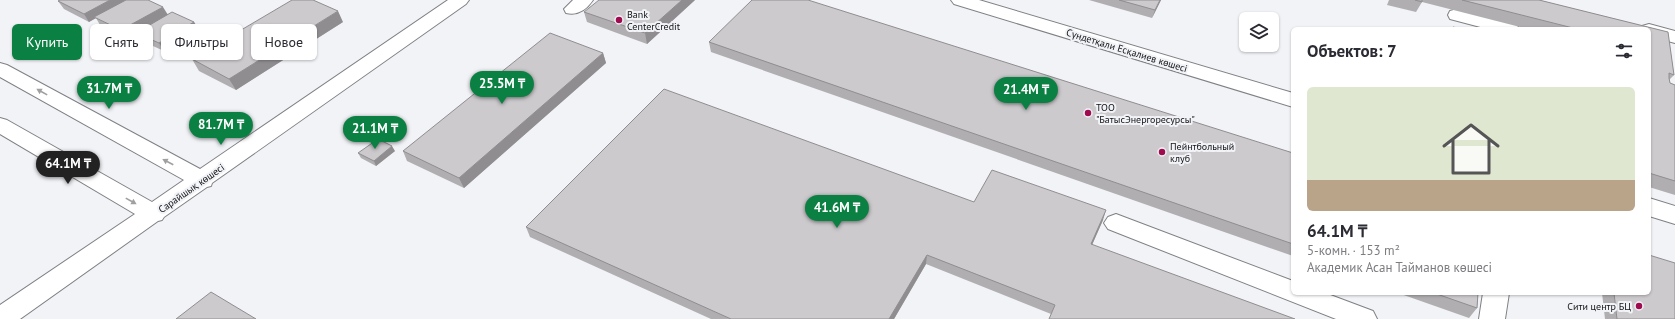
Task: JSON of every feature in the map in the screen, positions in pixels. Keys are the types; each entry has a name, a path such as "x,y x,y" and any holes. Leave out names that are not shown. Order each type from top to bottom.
{"street":[{"name":"Сарайшық көшесі","path":"0,319 154,214 460,0"},
{"name":"Сүндетқали Есқалиев көшесі","path":"960,0 1291,99"},
{"path":"1457,16 1502,27"},
{"path":"1651,31 1675,37"},
{"path":"0,68 203,180"},
{"path":"0,125 154,214"},
{"path":"1651,208 1675,215"},
{"path":"1116,223 1291,291"},
{"path":"1302,295 1364,319"},
{"path":"1492,319 1496,295"}],"building":[{"path":"110,0 84,14 58,1"},
{"path":"126,0 148,0 163,7 132,24 109,24 94,17"},
{"path":"292,0 313,0 338,11 317,24 251,24"},
{"path":"599,0 682,0 645,33 584,12"},
{"path":"752,0 808,0 1291,152 1291,243 709,42"},
{"path":"1119,0 1160,0 1155,10"},
{"path":"1462,0 1539,0 1648,27 1569,27"},
{"path":"172,12 194,22 191,24 161,24 161,42 159,43 153,40 153,24 151,24"},
{"path":"251,24 251,60 259,60 229,79 194,60 243,60 243,29"},
{"path":"1651,28 1668,32 1674,75 1669,73 1669,78 1670,83 1675,85 1675,181 1651,174"},
{"path":"550,33 603,53 459,178 403,151"},
{"path":"664,89 974,202 992,170 1106,210 1091,244 1295,319 1049,319 1055,305 927,255 889,319 731,319 526,227"},
{"path":"378,139 392,146 374,161 358,153"},
{"name":"Сити центр БЦ","path":"1651,256 1675,263 1675,319 1617,319 1614,295 1651,295"},
{"path":"211,292 256,319 176,319"},
{"path":"1440,295 1478,295 1477,308"}],"place":[{"name":"Bank CenterCredit","path":"619,20"},
{"name":"ТОО \"БатысЭнергоресурсы\"","path":"1088,113"},
{"name":"Пейнтбольный клуб","path":"1162,152"},
{"name":"Сити центр БЦ","path":"1639,306"}]}
